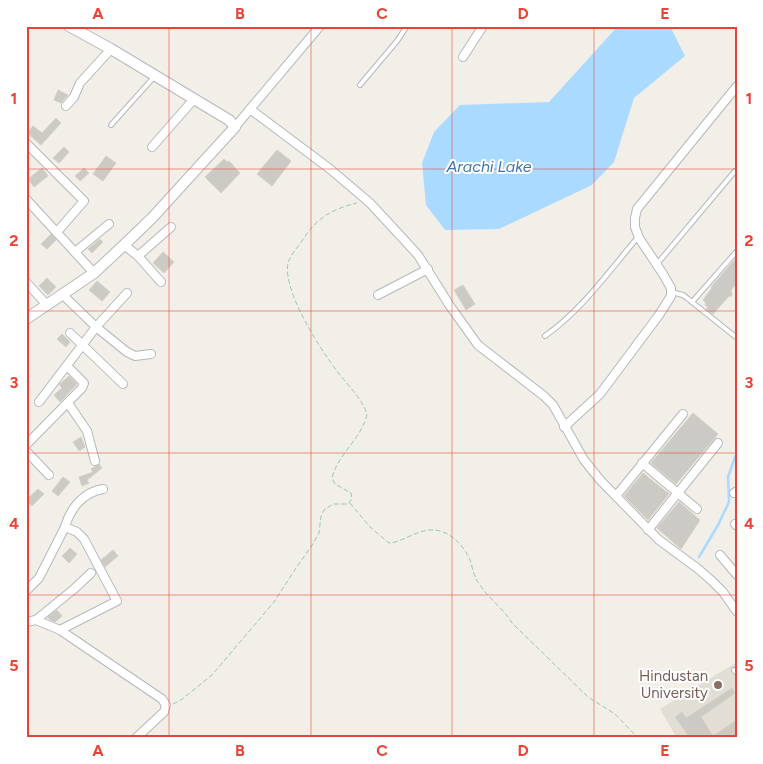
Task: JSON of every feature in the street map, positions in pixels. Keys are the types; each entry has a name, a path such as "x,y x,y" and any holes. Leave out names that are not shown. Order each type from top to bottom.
{"street":[{"path":"69,26 229,120 235,127"},
{"path":"26,319 94,273 152,218 235,127 320,26"},
{"path":"463,57 483,26"},
{"path":"66,106 74,97 80,84 111,49"},
{"path":"564,427 600,394 671,296 671,288 638,236 635,227 637,209 737,86"},
{"path":"152,147 194,99"},
{"path":"250,109 330,169 367,201 404,239 428,269 450,306 478,345 553,405 584,460 616,496 640,519 648,530 712,581 723,592 737,612"},
{"path":"26,143 84,200 57,232"},
{"path":"26,200 94,273"},
{"path":"75,252 109,224"},
{"path":"138,256 171,227"},
{"path":"124,245 138,256 161,282"},
{"path":"378,296 428,269"},
{"path":"26,282 46,305"},
{"path":"39,402 96,327 127,293"},
{"path":"63,295 96,327 130,355 151,354"},
{"path":"70,333 123,384"},
{"path":"26,445 82,388 84,383 67,366"},
{"path":"68,403 87,431 94,461"},
{"path":"616,496 683,414"},
{"path":"648,530 718,443"},
{"path":"26,451 49,474"},
{"path":"642,463 697,509"},
{"path":"26,591 39,578 75,507 84,496 103,489"},
{"path":"60,630 117,601 84,539 77,532 66,527"},
{"path":"720,555 737,576"},
{"path":"26,622 36,620 91,573"},
{"path":"36,620 60,630 165,702 166,708 136,738"}],"lane":[{"path":"360,85 397,41 407,26"},
{"path":"111,125 155,76"},
{"path":"657,264 735,172"},
{"path":"545,336 575,311 638,236"},
{"path":"692,302 737,251"},
{"path":"671,292 683,295 737,338"}],"path":[{"path":"350,503 353,496 333,482 333,474 352,441 366,423 368,414 358,397 321,348 306,322 290,288 287,270 289,260 306,234 317,222 328,213 340,207 367,201"},
{"path":"166,708 181,700 212,675 274,602 311,547 319,532 321,516 324,510 332,504 350,503"},
{"path":"350,503 370,527 389,543 433,530 451,536 461,544 470,559 480,586 508,616 512,624 588,697 615,714 638,738"}],"shaded area":[{"name":"Hindustan University","path":"737,662 737,738 677,738 660,709"}],"water":[{"name":"Arachi Lake","path":"618,26 670,26 685,56 634,98 614,162 592,185 499,229 445,230 426,205 422,163 434,132 460,105 549,102"}],"building":[{"path":"58,90 68,95 61,103 54,100"},
{"path":"56,118 61,123 41,145 27,133 33,126 42,133"},
{"path":"64,147 69,152 59,163 53,158"},
{"path":"277,150 291,161 272,186 257,174"},
{"path":"106,156 116,163 103,181 93,174"},
{"path":"224,159 227,162 229,161 240,173 221,193 205,177"},
{"path":"42,168 48,176 34,187 28,179"},
{"path":"84,168 89,173 80,181 75,176"},
{"path":"51,234 56,240 47,249 41,244"},
{"path":"100,239 103,242 92,253 88,249"},
{"path":"163,252 174,262 164,273 153,263"},
{"path":"737,257 737,283 731,290 732,296 729,296 713,314 706,309 708,307 703,300 711,287"},
{"path":"47,278 56,287 48,295 39,286"},
{"path":"97,281 110,292 102,301 89,290"},
{"path":"463,285 475,304 466,310 454,290"},
{"path":"62,334 70,342 66,347 57,339"},
{"path":"69,376 77,384 60,402 54,395 62,388 59,384"},
{"path":"693,413 718,434 676,484 651,463"},
{"path":"81,437 85,447 79,451 73,442"},
{"path":"99,464 102,468 87,480 89,483 82,486 79,477 93,472 91,469"},
{"path":"643,473 669,494 648,520 624,496"},
{"path":"63,477 70,482 58,496 52,491"},
{"path":"38,489 44,494 32,506 26,500"},
{"path":"679,502 700,520 681,549 657,528"},
{"path":"70,548 77,554 69,563 62,556"},
{"path":"113,550 118,556 105,567 101,560"},
{"path":"57,610 62,616 55,622 50,620 48,617"},
{"path":"732,688 735,693 701,717 713,736 737,720 737,738 690,738 675,717 682,712 686,718"}],"waterway":[{"path":"699,557 729,502 728,477 737,455"}],"place":[{"name":"Hindustan University","path":"718,685"}]}
